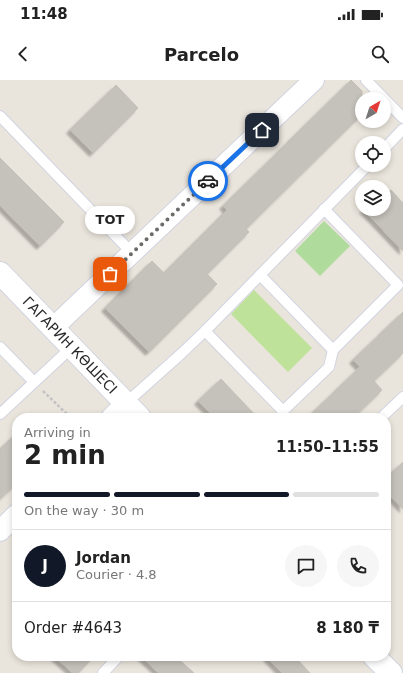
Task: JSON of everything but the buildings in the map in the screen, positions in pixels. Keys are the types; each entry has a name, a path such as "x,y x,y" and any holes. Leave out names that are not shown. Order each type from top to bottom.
{"street":[{"path":"54,328 314,80"},
{"name":"ГАГАРИН КӨШЕСІ","path":"0,273 72,346 126,413"},
{"path":"0,531 12,519"},
{"path":"379,661 391,673"}],"lane":[{"path":"366,80 403,118"},
{"path":"0,116 132,253"},
{"path":"391,142 403,129"},
{"path":"126,413 182,353 361,172"},
{"path":"205,331 283,411 329,367 333,350 398,285 324,209"},
{"path":"260,275 333,350"},
{"path":"0,414 72,346"},
{"path":"0,347 34,382"},
{"path":"386,413 403,397"}],"path":[{"path":"34,382 66,413"}],"green space":[{"path":"324,221 350,246 320,276 295,251"},
{"path":"254,290 312,348 288,372 231,314"}],"way so far":[{"path":"110,274 208,181"}],"place":[{"name":"ТОТ","path":"110,274"}],"route":[{"path":"208,181 262,130"}]}
